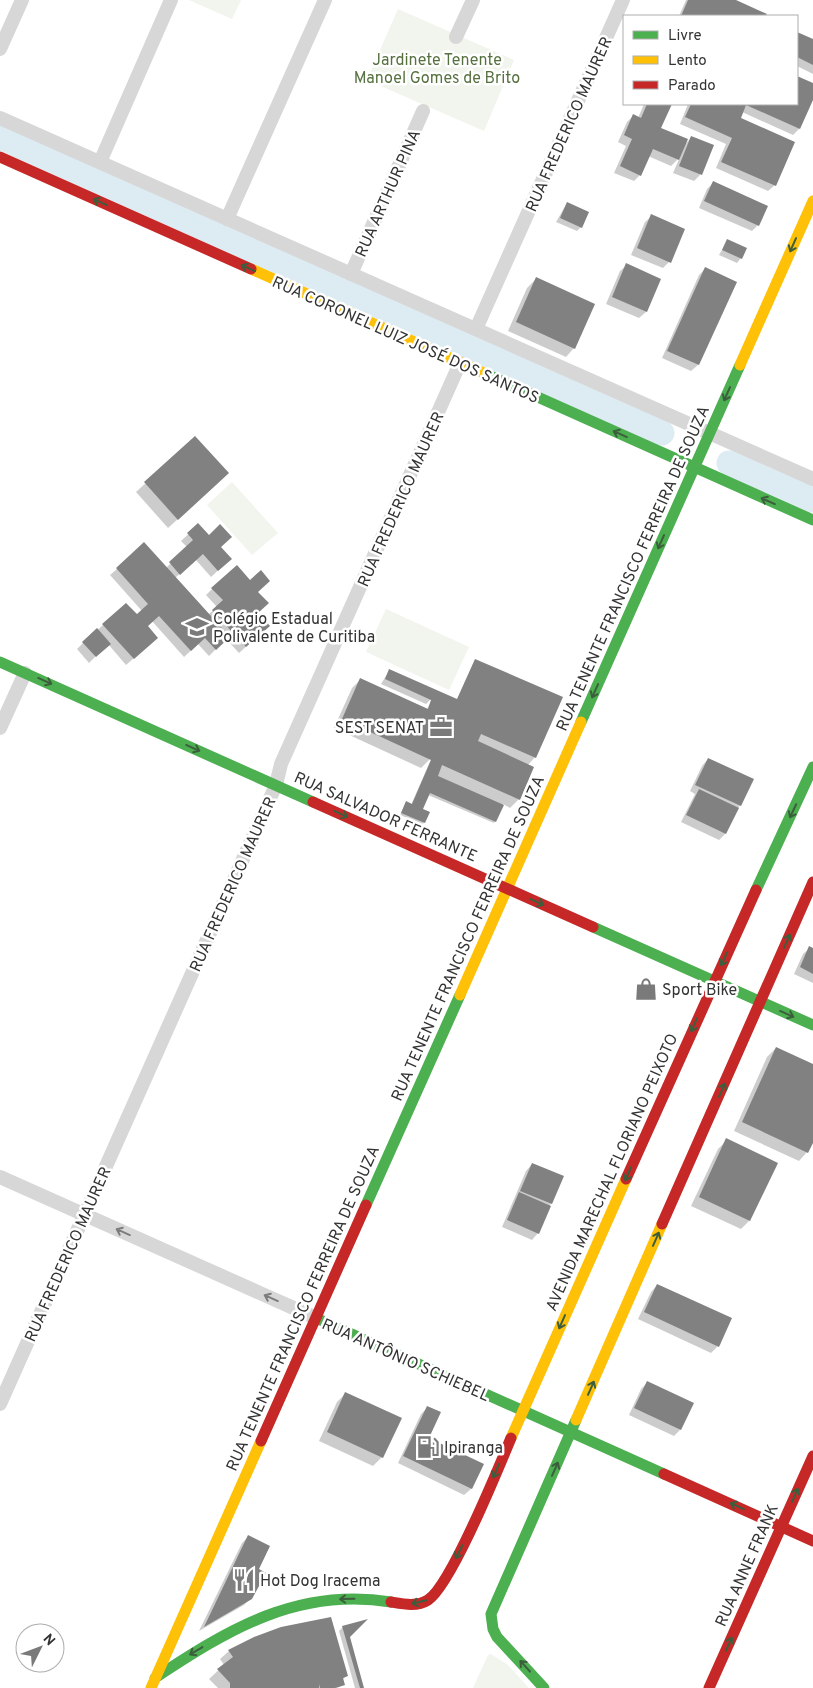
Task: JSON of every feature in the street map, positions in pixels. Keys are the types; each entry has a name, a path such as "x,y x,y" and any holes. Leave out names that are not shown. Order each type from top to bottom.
{"main road":[{"name":"RUA CORONEL LUIZ JOSÉ DOS SANTOS","path":"0,157 813,520"},
{"name":"RUA TENENTE FRANCISCO FERREIRA DE SOUZA","path":"153,1683 813,201"},
{"name":"RUA SALVADOR FERRANTE","path":"0,662 813,1025"},
{"name":"AVENIDA MARECHAL FLORIANO PEIXOTO","path":"153,1683 195,1652 230,1632 286,1608 330,1599 353,1598 408,1604 420,1603 430,1598 439,1590 478,1513 522,1410 714,981 813,767"},
{"path":"544,1688 497,1637 493,1629 491,1614 813,882"},
{"name":"RUA ANTÔNIO SCHIEBEL","path":"316,1318 813,1540"},
{"name":"RUA ANNE FRANK","path":"709,1688 813,1456"}],"street":[{"path":"0,49 22,0"},
{"path":"100,162 171,0"},
{"path":"227,219 325,0"},
{"path":"456,37 473,0"},
{"name":"RUA FREDERICO MAURER","path":"476,329 623,0"},
{"name":"RUA ARTHUR PINA","path":"351,274 423,112"},
{"path":"0,118 813,479"},
{"name":"RUA FREDERICO MAURER","path":"0,1404 276,785 281,764 460,363"},
{"path":"0,728 25,673"},
{"name":"RUA ANTÔNIO SCHIEBEL","path":"0,1177 316,1318"}],"green space":[{"path":"189,0 241,0 232,19"},
{"name":"Jardinete Tenente Manoel Gomes de Brito","path":"398,9 514,60 484,131 367,80"},
{"path":"232,482 278,533 252,555 207,505"},
{"path":"386,609 469,647 449,690 366,652"},
{"path":"491,1654 508,1665 529,1688 473,1688 488,1655"}],"building":[{"path":"688,0 736,0 767,14 766,15 681,15"},
{"path":"798,32 813,39 813,65 798,58"},
{"path":"798,76 813,83 813,100 800,129 746,105 798,105"},
{"path":"647,105 672,105 661,128 688,139 679,160 653,149 641,176 620,166 632,139 624,135 633,114 641,118"},
{"path":"691,105 746,105 741,118 795,142 776,186 721,162 732,138 685,117"},
{"path":"691,136 714,145 702,175 679,166"},
{"path":"713,181 768,206 759,226 704,201"},
{"path":"567,202 589,212 582,228 560,218"},
{"path":"651,214 685,229 671,263 637,248"},
{"path":"727,239 747,248 742,259 722,250"},
{"path":"626,263 661,279 647,312 612,297"},
{"path":"705,267 737,282 699,365 667,351"},
{"path":"536,277 595,304 575,349 516,322"},
{"path":"195,436 229,473 178,520 144,482"},
{"path":"198,523 209,535 220,524 232,537 221,547 232,559 218,571 203,554 180,575 169,562 193,540 187,533"},
{"path":"144,542 230,637 216,650 205,638 191,651 159,616 148,626 158,638 134,659 102,624 126,603 137,614 148,604 116,568"},
{"path":"237,565 250,580 261,570 270,581 258,592 269,603 258,613 270,626 246,647 212,610 223,600 211,588"},
{"path":"97,628 111,644 96,657 82,642"},
{"path":"475,659 563,697 536,758 481,734 478,741 534,767 520,800 442,765 438,776 504,805 496,822 430,793 423,809 430,812 425,823 401,813 406,801 412,804 431,760 342,719 360,678 428,709 431,700 385,679 389,669 457,699"},
{"path":"708,758 754,779 741,806 695,785"},
{"path":"699,789 739,808 726,834 686,815"},
{"path":"809,946 813,948 813,974 800,967"},
{"path":"776,1047 813,1064 813,1143 808,1153 742,1122"},
{"path":"726,1138 778,1163 750,1221 699,1197"},
{"path":"532,1163 564,1176 552,1204 520,1191"},
{"path":"519,1192 551,1206 539,1234 507,1220"},
{"path":"657,1284 732,1318 719,1347 644,1312"},
{"path":"647,1381 694,1403 681,1430 634,1408"},
{"path":"345,1392 402,1418 383,1458 327,1432"},
{"name":"Ipiranga","path":"427,1406 441,1412 429,1438 484,1464 472,1489 403,1456"},
{"name":"Hot Dog Iracema","path":"248,1535 270,1546 259,1569 266,1573 252,1599 204,1627"},
{"path":"331,1617 348,1676 343,1678 345,1685 335,1688 320,1688 319,1684 319,1688 230,1688 230,1683 217,1669 233,1657 228,1650 254,1637 281,1627"},
{"path":"368,1619 350,1637 364,1688 360,1688 342,1626"}],"waterway":[{"path":"0,137 662,433"},
{"path":"729,463 813,500"}],"traffic: fast":[{"path":"581,722 740,365"},
{"path":"486,374 813,520"},
{"path":"0,662 313,802"},
{"path":"756,890 813,767"},
{"path":"593,927 813,1025"},
{"path":"366,1205 460,995"},
{"path":"316,1318 664,1474"},
{"path":"544,1688 497,1637 493,1629 491,1614 576,1420"},
{"path":"155,1678 210,1643 266,1616 295,1607 325,1601 357,1599 391,1602"}],"traffic: slow":[{"path":"740,365 813,201"},
{"path":"251,269 486,374"},
{"path":"460,995 581,722"},
{"path":"511,1438 626,1179"},
{"path":"576,1420 662,1224"},
{"path":"151,1688 261,1441"}],"traffic: jam":[{"path":"0,157 251,269"},
{"path":"313,802 593,927"},
{"path":"662,1224 813,882"},
{"path":"626,1179 756,890"},
{"path":"261,1441 366,1205"},
{"path":"391,1602 419,1604 428,1600 438,1590 461,1550 511,1438"},
{"path":"709,1688 813,1456"},
{"path":"664,1474 813,1541"}],"place":[{"name":"Colégio Estadual Polivalente de Curitiba","path":"197,627"},
{"name":"SEST SENAT","path":"441,727"},
{"name":"Sport Bike","path":"646,989"},
{"name":"Ipiranga","path":"428,1447"},
{"name":"Hot Dog Iracema","path":"244,1580"}]}
